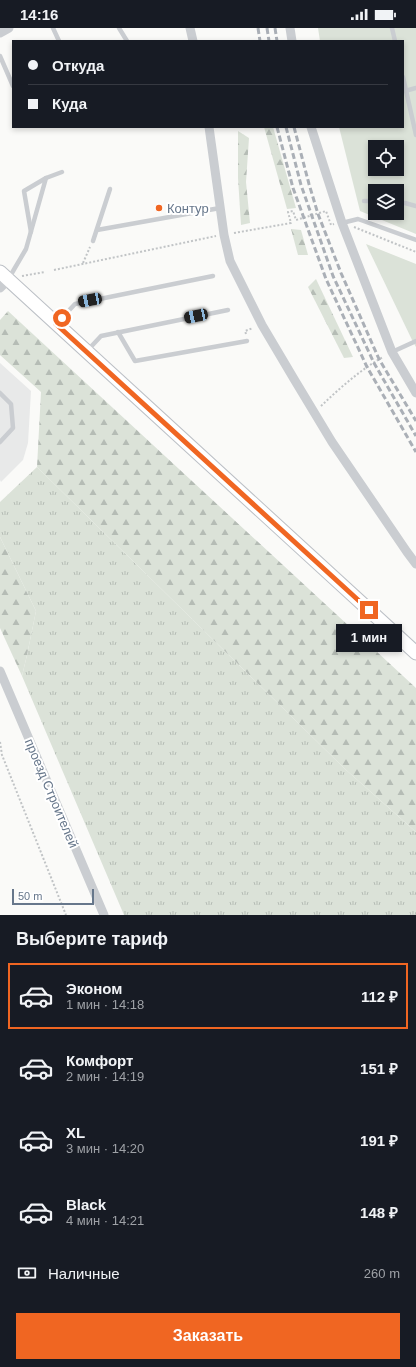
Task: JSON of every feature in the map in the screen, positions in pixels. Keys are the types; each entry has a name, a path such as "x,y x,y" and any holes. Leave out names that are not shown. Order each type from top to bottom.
{"street":[{"path":"0,33 9,28"},
{"path":"190,28 193,40"},
{"path":"290,28 292,40"},
{"path":"209,128 224,235 230,261 262,325 314,413 332,442 416,564"},
{"path":"311,128 342,223 392,352 416,393"},
{"path":"6,279 416,653"},
{"name":"проезд Строителей","path":"0,671 3,684 104,915"}],"lane":[{"path":"54,28 59,40"},
{"path":"119,28 125,40"},
{"path":"392,28 395,40"},
{"path":"0,56 12,84"},
{"path":"416,88 404,91 416,135"},
{"path":"31,234 24,191 46,178 62,172"},
{"path":"6,279 26,249 46,178"},
{"path":"93,241 110,189"},
{"path":"364,201 368,201"},
{"path":"404,203 416,206"},
{"path":"97,230 220,208"},
{"path":"342,223 358,219 416,240"},
{"path":"56,324 75,304 213,276"},
{"path":"87,352 101,336 228,310"},
{"path":"118,332 135,361 247,341"},
{"path":"392,352 416,341"},
{"path":"0,394 11,404 13,428 0,442"}],"path":[{"path":"54,270 291,222 288,212 293,211 296,220 311,216"},
{"path":"83,264 93,241"},
{"path":"6,279 45,272"},
{"path":"247,341 246,331 262,325"},
{"path":"314,413 343,385 367,367 392,352"},
{"path":"0,742 2,755 66,915"}],"shaded area":[{"path":"0,363 31,391 28,443 23,460 1,482 0,480"}],"green space":[{"path":"318,28 416,28 416,234 382,220 404,220 404,184 368,184 368,214 360,211 339,128 404,128 404,40 320,40"},
{"path":"264,128 273,128 296,208 287,209"},
{"path":"238,131 249,138 246,182 250,223 241,225 238,178"},
{"path":"291,229 301,230 308,255 298,255"},
{"path":"366,244 416,264 416,347 413,342"},
{"path":"316,279 353,357 344,358 308,287"},
{"path":"8,311 416,688 416,832 345,769 37,467 41,392 0,355 0,320"},
{"path":"37,467 345,769 416,832 416,915 124,915 22,676 36,611 0,537 0,502"},
{"path":"0,537 36,611 22,676 0,628"}],"railway":[{"path":"258,28 260,40"},
{"path":"267,28 269,40"},
{"path":"275,28 277,40"},
{"path":"277,128 293,188 326,279 367,367 416,452"},
{"path":"286,128 301,185 333,276 374,363 416,436"},
{"path":"294,128 318,214 341,273 379,359 416,421"}],"place":[{"name":"Контур","path":"159,208"}],"route":[{"path":"62,318 56,324 369,610"}]}
